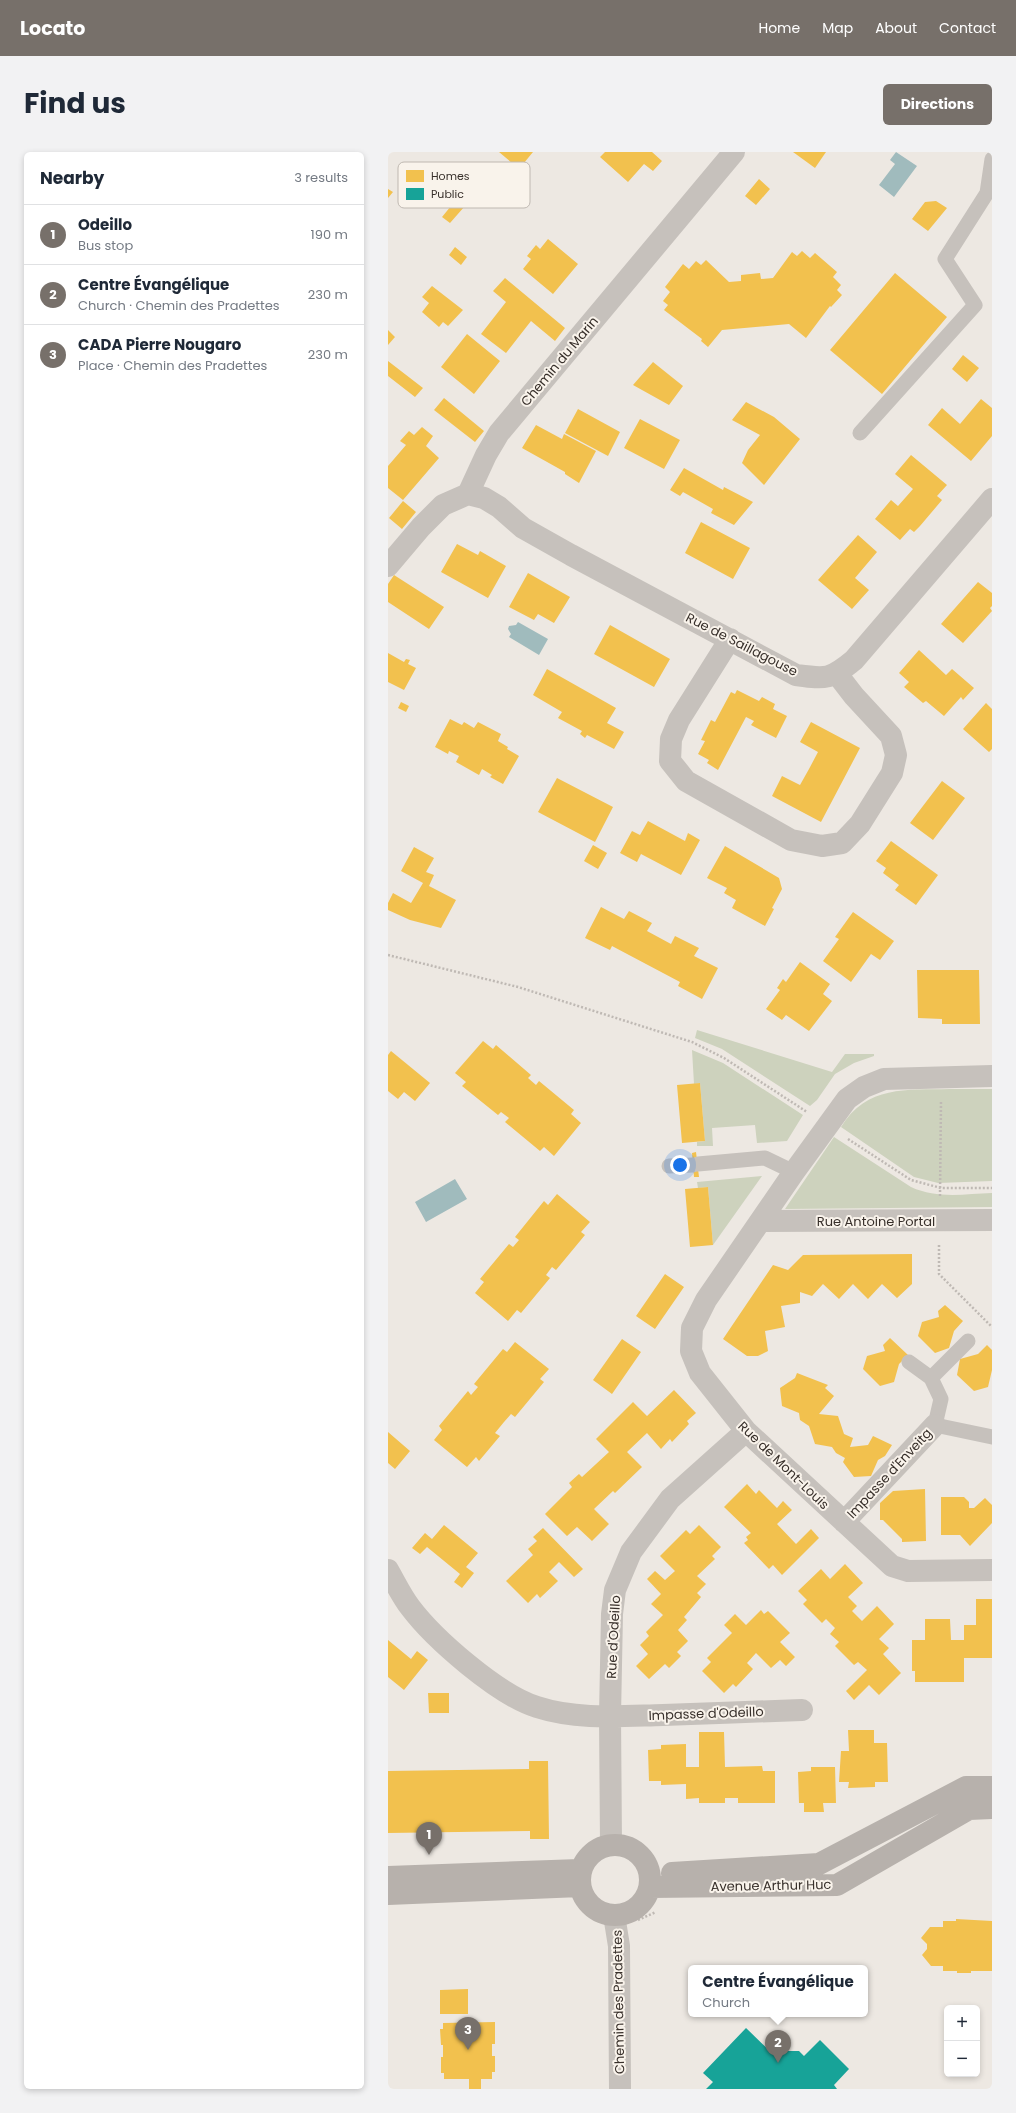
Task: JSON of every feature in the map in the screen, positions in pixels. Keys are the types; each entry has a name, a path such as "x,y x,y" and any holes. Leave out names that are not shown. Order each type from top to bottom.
{"street":[{"name":"Chemin du Marin","path":"468,494 482,461 499,433 734,152"},
{"path":"388,566 421,527 443,505 468,494"},
{"name":"Rue de Saillagouse","path":"468,494 484,498 499,507 523,528 796,675 819,678 837,674 854,660 992,499"},
{"path":"730,639 679,720 671,740 670,761 686,781 778,833 791,840 822,846 842,843 860,824 892,774 896,755 891,736 854,696 837,674"},
{"name":"Rue de Mont-Louis","path":"992,1076 940,1076 884,1079 864,1087 847,1099 794,1172 706,1300 692,1328 690,1351 700,1373 746,1431 892,1566 908,1571 992,1570"},
{"name":"Rue Antoine Portal","path":"761,1222 992,1220"},
{"name":"Impasse d'Enveitg","path":"844,1522 934,1426"},
{"name":"Rue d'Odeillo","path":"611,1844 610,1716 612,1614 615,1590 631,1552 670,1499 746,1431"},
{"name":"Impasse d'Odeillo","path":"388,1570 410,1607 438,1637 475,1670 513,1697 536,1707 570,1715 610,1716 802,1710"},
{"name":"Avenue Arthur Huc","path":"650,1880 819,1864 966,1787 992,1787"},
{"name":"Avenue Arthur Huc","path":"650,1880 837,1885 970,1809 992,1808"},
{"path":"611,1844 624,1846 636,1852 648,1865 650,1880 644,1900 633,1910 624,1914 614,1915 605,1913 592,1906 583,1895 580,1878 587,1858 598,1848 611,1844"},
{"path":"388,1877 580,1878"},
{"path":"388,1894 580,1878"},
{"name":"Chemin des Pradettes","path":"614,1915 619,1946 620,2089"}],"lane":[{"path":"860,433 975,305 945,259 987,193 992,159"},
{"path":"668,1166 766,1158 794,1172"},
{"path":"931,1378 968,1341"},
{"name":"Impasse d'Enveitg","path":"909,1362 931,1378 941,1399 934,1426 992,1437"}],"path":[{"path":"388,955 518,987 692,1042 724,1058 911,1180 941,1188 992,1188"},
{"path":"940,1076 941,1188 939,1221 939,1274 992,1327"}],"green space":[{"path":"697,1030 832,1072 845,1054 874,1054 874,1056 854,1063 835,1074 817,1100 810,1106 722,1049 695,1038"},
{"path":"692,1050 723,1063 803,1115 787,1141 757,1143 755,1125 712,1128 713,1146 697,1146 697,1142 705,1141 700,1083 694,1084"},
{"path":"918,1089 992,1089 992,1181 938,1183 914,1177 841,1127 851,1113 863,1103 875,1097 889,1093"},
{"path":"834,1137 911,1187 931,1193 951,1195 992,1193 992,1207 785,1209"},
{"path":"762,1176 713,1245 708,1187 698,1188 697,1182"}],"water":[{"path":"896,152 917,166 894,197 879,185 895,164 890,160"},
{"path":"518,622 548,639 539,655 509,637 511,634 508,629 509,626 516,625"},
{"path":"455,1179 467,1199 426,1222 415,1202"}],"building: Homes":[{"path":"499,152 533,152 525,162 511,162"},
{"path":"605,152 652,152 662,161 653,171 644,164 628,182 600,157"},
{"path":"793,152 826,152 815,168"},
{"path":"759,179 770,189 756,205 745,196"},
{"path":"388,189 393,192 388,198"},
{"path":"936,201 947,208 928,231 912,219 925,202"},
{"path":"449,208 463,208 450,223 442,217"},
{"path":"548,239 578,264 553,294 523,269 531,259 527,256 536,245 540,249"},
{"path":"455,247 467,257 461,265 449,255"},
{"path":"802,251 810,258 815,253 837,272 833,277 841,285 837,290 842,295 831,307 830,306 806,338 789,324 722,330 708,347 701,341 702,339 664,310 668,305 663,301 670,292 665,287 683,264 689,269 696,261 701,265 706,260 729,282 741,281 741,275 760,273 761,279 773,278 792,252 797,256"},
{"path":"895,273 947,317 882,394 830,350"},
{"path":"505,278 565,328 555,341 531,321 506,353 481,334 506,302 493,291"},
{"path":"432,286 463,310 448,326 443,322 439,327 422,312 429,303 422,297"},
{"path":"388,330 395,337 388,345"},
{"path":"467,334 500,361 474,394 441,367"},
{"path":"963,355 979,368 967,382 952,369"},
{"path":"388,361 423,388 415,397 388,376"},
{"path":"653,362 683,386 669,405 633,385"},
{"path":"444,398 484,431 475,442 434,410"},
{"path":"981,399 992,408 992,436 971,461 928,425 942,408 960,424"},
{"path":"746,402 774,417 800,439 764,485 742,463 748,450 760,435 732,420"},
{"path":"578,409 620,432 608,456 565,433"},
{"path":"640,419 680,440 664,469 624,448"},
{"path":"536,425 562,439 564,434 596,451 579,483 565,474 565,472 522,448"},
{"path":"422,427 433,436 426,446 439,458 403,500 388,488 388,466 406,445 400,441 409,431 414,435"},
{"path":"911,455 947,485 937,496 942,500 920,526 914,532 910,529 900,540 875,519 891,500 898,506 913,489 895,474"},
{"path":"684,468 723,490 724,487 753,502 734,525 711,513 713,509 683,492 680,496 670,490"},
{"path":"403,501 416,512 402,529 389,518"},
{"path":"701,522 750,548 733,579 685,553"},
{"path":"858,535 877,552 855,578 869,590 852,609 818,580"},
{"path":"457,544 478,555 480,551 506,566 488,598 441,572"},
{"path":"528,573 570,597 554,623 538,614 534,620 509,607"},
{"path":"394,575 444,607 429,629 388,602 388,584"},
{"path":"978,582 992,593 992,606 990,608 992,611 963,643 941,624"},
{"path":"610,625 670,659 654,687 594,654"},
{"path":"919,650 946,675 952,669 974,688 963,700 961,697 944,716 926,701 923,703 904,687 909,682 899,673"},
{"path":"388,653 404,662 406,659 410,660 408,664 416,668 404,690 388,682"},
{"path":"547,669 616,708 607,723 624,732 614,749 587,735 585,738 580,734 582,731 558,718 562,712 533,695"},
{"path":"737,690 759,701 762,697 775,704 773,709 787,716 776,738 751,725 754,721 746,717 718,770 707,763 709,760 698,754 705,741 701,740 711,720 715,722 731,692 735,694"},
{"path":"401,702 409,706 406,712 398,708"},
{"path":"986,703 992,709 992,749 989,752 963,729"},
{"path":"450,719 462,725 464,722 474,728 478,722 501,734 498,741 508,747 507,749 519,756 503,784 490,777 492,775 482,769 479,775 456,762 459,756 449,751 448,754 435,747"},
{"path":"811,722 860,748 821,822 772,796 782,776 800,785 818,752 800,742"},
{"path":"557,778 613,807 595,842 538,812"},
{"path":"942,781 965,798 933,840 910,823"},
{"path":"648,821 685,841 688,833 700,840 681,875 641,854 637,862 620,853 632,831 640,835"},
{"path":"891,841 938,875 916,905 895,890 899,885 883,873 886,868 876,861"},
{"path":"593,845 607,853 598,869 584,861"},
{"path":"725,846 779,878 782,889 765,926 732,908 736,900 724,893 727,888 707,878"},
{"path":"414,847 434,858 426,872 434,875 429,886 456,900 441,928 410,920 388,910 388,903 393,893 411,903 423,883 401,871"},
{"path":"601,907 624,919 629,911 652,923 647,931 671,944 675,936 699,948 694,956 718,968 702,999 678,986 680,982 612,946 610,950 585,938"},
{"path":"853,912 894,941 880,960 871,954 851,982 823,961 839,939 835,937"},
{"path":"800,962 830,984 823,994 832,1001 809,1031 786,1015 782,1020 766,1009 780,990 777,988 783,979 786,982"},
{"path":"917,970 979,970 980,1024 942,1024 942,1019 918,1018"},
{"path":"483,1041 493,1049 496,1045 531,1075 528,1078 536,1085 539,1081 574,1110 571,1114 581,1123 554,1156 544,1147 540,1151 505,1122 509,1118 501,1112 498,1115 462,1086 466,1082 455,1073"},
{"path":"391,1051 430,1083 415,1101 404,1092 398,1099 388,1091 388,1055"},
{"path":"700,1083 705,1141 682,1143 677,1085"},
{"path":"696,1152 699,1177 694,1177 692,1153"},
{"path":"708,1187 713,1245 690,1247 685,1189"},
{"path":"557,1194 590,1222 581,1232 585,1235 556,1270 552,1267 546,1275 550,1278 521,1313 517,1310 508,1321 475,1293 484,1282 480,1279 509,1244 513,1247 519,1240 515,1237 544,1201 548,1205"},
{"path":"912,1254 912,1284 897,1298 882,1284 868,1299 853,1284 839,1299 823,1284 812,1296 800,1292 800,1303 781,1306 785,1327 765,1331 768,1351 758,1356 747,1356 723,1339 773,1265 788,1270 803,1255"},
{"path":"665,1274 684,1287 655,1329 636,1316"},
{"path":"945,1305 963,1321 954,1331 949,1348 935,1353 918,1336 922,1322 939,1317 938,1311"},
{"path":"890,1338 908,1355 899,1364 894,1382 880,1386 863,1369 867,1356 885,1351 883,1345"},
{"path":"622,1339 641,1352 612,1394 593,1380"},
{"path":"515,1342 549,1369 540,1379 544,1382 515,1417 511,1414 495,1433 500,1436 479,1461 476,1457 467,1467 434,1440 442,1430 439,1426 468,1391 471,1395 478,1387 474,1384 503,1349 507,1352"},
{"path":"987,1345 992,1350 992,1370 988,1387 974,1391 957,1375 960,1359 978,1354"},
{"path":"797,1373 828,1385 825,1388 834,1396 819,1414 838,1416 844,1434 853,1438 850,1447 868,1445 873,1436 892,1445 885,1456 878,1460 871,1476 854,1477 843,1462 845,1458 836,1453 832,1447 815,1444 809,1426 800,1420 799,1413 782,1406 780,1388 795,1378"},
{"path":"674,1390 696,1413 687,1421 689,1424 672,1442 670,1439 661,1449 647,1433 627,1452 642,1467 615,1493 613,1491 594,1509 609,1524 592,1541 577,1527 567,1536 545,1514 572,1487 569,1483 579,1474 582,1477 609,1452 596,1439 633,1402 647,1416"},
{"path":"388,1432 410,1451 395,1469 388,1463"},
{"path":"747,1484 756,1494 759,1490 777,1508 783,1501 792,1510 777,1524 796,1544 811,1529 819,1538 782,1575 773,1565 769,1569 744,1543 748,1540 746,1537 751,1533 724,1507"},
{"path":"925,1489 926,1541 902,1542 902,1539 883,1520 880,1520 880,1503 893,1491"},
{"path":"941,1497 964,1497 969,1502 969,1508 974,1508 985,1498 992,1505 992,1523 970,1546 960,1535 941,1535"},
{"path":"444,1525 478,1553 466,1567 474,1573 462,1588 454,1582 460,1574 427,1547 420,1554 412,1548 425,1533 432,1539"},
{"path":"699,1525 721,1547 712,1556 715,1559 697,1576 706,1584 697,1593 701,1597 684,1617 687,1620 678,1630 688,1641 677,1652 681,1656 669,1668 665,1664 649,1679 636,1666 648,1654 640,1645 649,1636 646,1632 663,1615 651,1604 661,1594 647,1579 655,1571 665,1580 675,1571 660,1556 686,1530 690,1534"},
{"path":"543,1528 583,1569 574,1577 559,1562 549,1572 558,1581 540,1598 537,1594 528,1603 506,1581 533,1555 528,1549 537,1541 533,1537"},
{"path":"845,1564 863,1583 848,1597 857,1606 852,1611 862,1621 877,1606 894,1624 879,1639 889,1648 883,1654 901,1673 879,1695 869,1685 854,1700 846,1691 867,1670 858,1662 854,1665 835,1646 839,1642 830,1634 835,1628 826,1619 822,1623 803,1604 807,1600 798,1591 821,1569 830,1579"},
{"path":"976,1599 992,1599 992,1658 964,1658 964,1682 915,1682 915,1671 912,1671 912,1640 925,1640 925,1619 950,1619 951,1640 964,1640 964,1625 976,1625"},
{"path":"761,1610 764,1614 768,1611 790,1633 780,1642 795,1657 786,1666 780,1660 771,1668 756,1653 747,1663 753,1669 736,1687 733,1684 724,1693 702,1671 711,1662 707,1658 732,1633 724,1625 735,1614 746,1625"},
{"path":"388,1640 411,1659 417,1651 428,1660 404,1690 388,1677"},
{"path":"428,1693 449,1693 449,1713 429,1713"},
{"path":"848,1730 874,1730 874,1743 887,1743 888,1782 875,1782 875,1787 848,1788 849,1782 839,1782 841,1751 849,1751"},
{"path":"699,1732 724,1732 725,1767 762,1766 763,1771 775,1771 775,1803 738,1803 738,1798 725,1798 725,1803 699,1803 699,1798 686,1799 686,1784 661,1785 661,1781 649,1781 648,1750 661,1749 661,1745 686,1744 686,1767 699,1767"},
{"path":"529,1761 548,1761 549,1839 530,1839 530,1831 388,1833 388,1771 529,1769"},
{"path":"811,1767 835,1767 836,1803 823,1803 824,1812 804,1812 804,1803 799,1803 798,1772 811,1771"},
{"path":"956,1919 992,1921 992,1971 957,1973 957,1971 943,1971 943,1966 931,1966 922,1955 927,1949 927,1944 921,1938 930,1927 943,1927 943,1921 956,1921"},
{"path":"468,1989 468,2014 440,2014 440,1990"},
{"path":"495,2022 495,2044 492,2044 492,2056 495,2056 495,2072 492,2072 492,2079 481,2079 481,2089 469,2089 469,2079 444,2079 444,2073 441,2073 443,2045 441,2045 440,2029 443,2029 443,2023"}],"building: Public":[{"path":"746,2028 775,2056 779,2051 799,2051 804,2056 820,2040 849,2069 834,2085 837,2089 706,2089 713,2082 703,2073"}],"place":[{"name":"Odeillo","path":"429,1855"},
{"name":"CADA Pierre Nougaro","path":"468,2050"},
{"name":"Centre Évangélique","path":"778,2063"}]}
